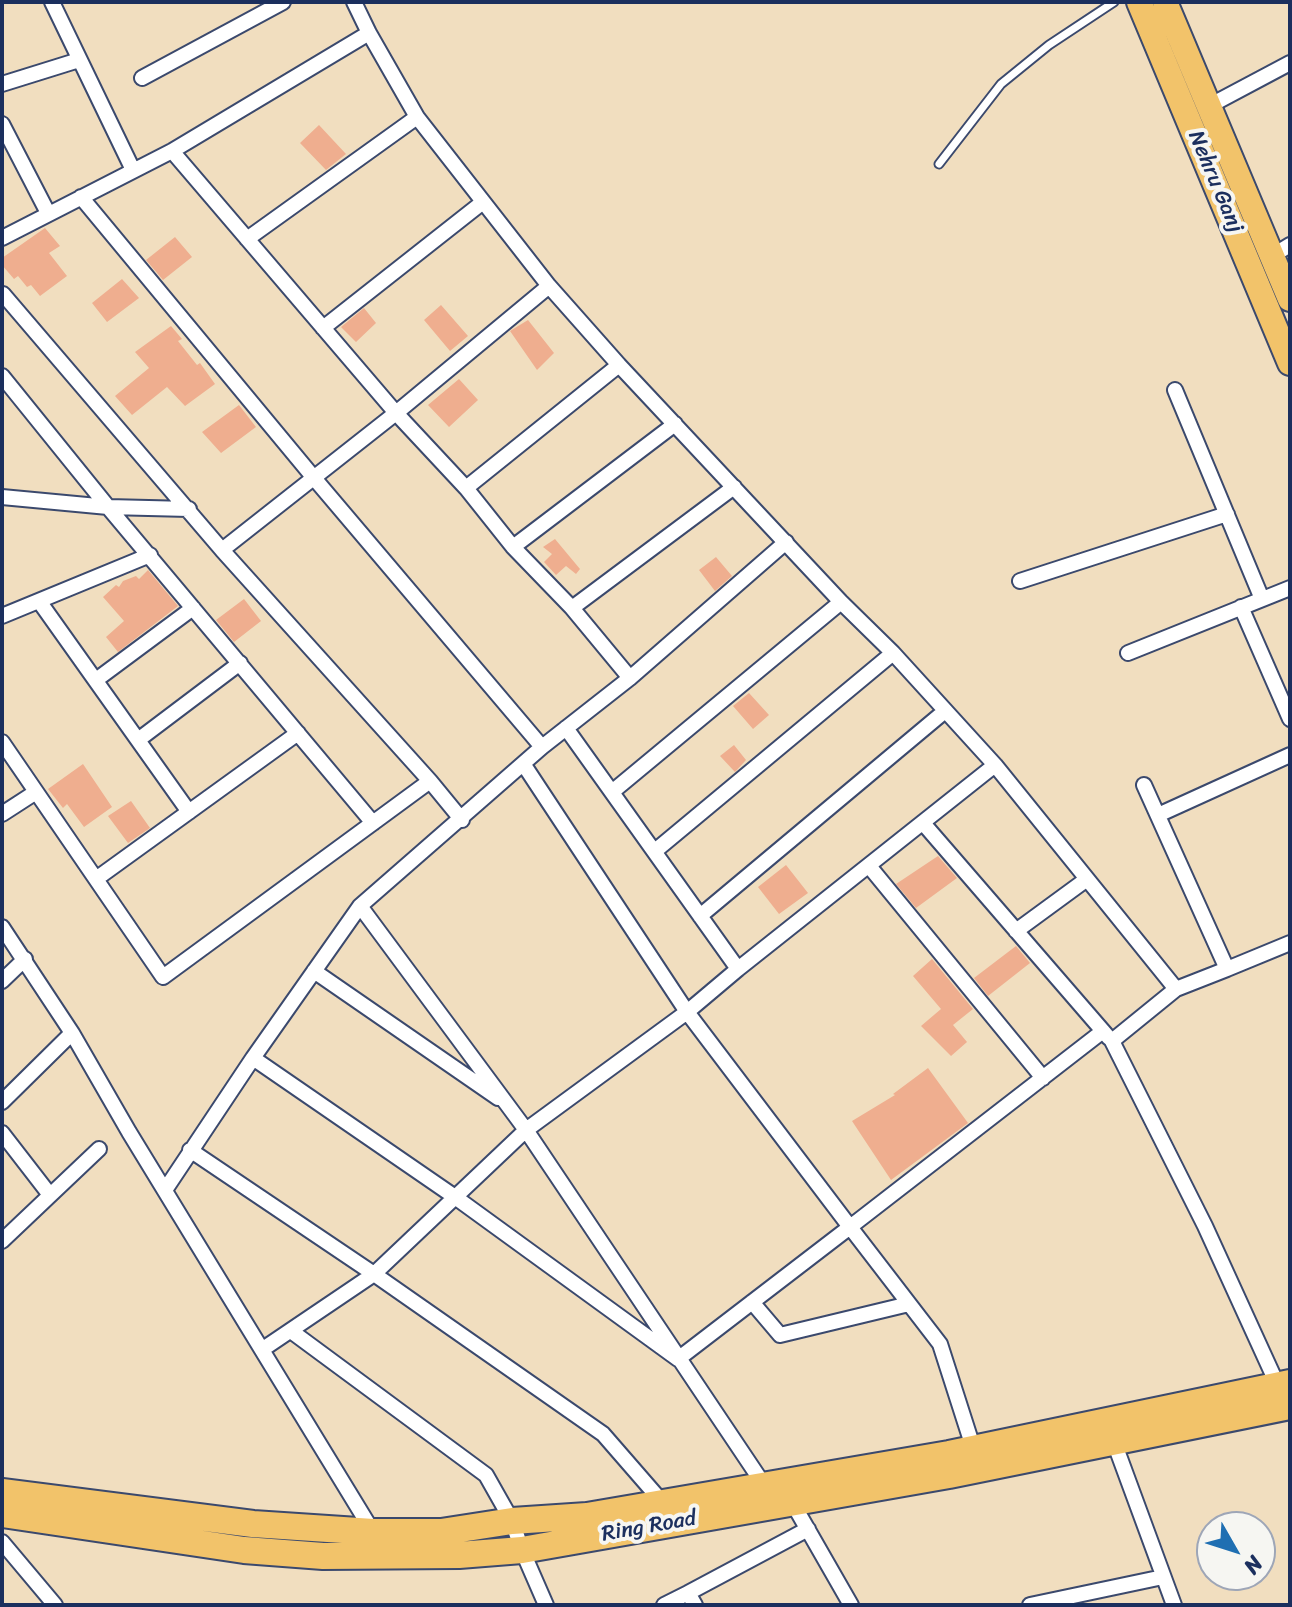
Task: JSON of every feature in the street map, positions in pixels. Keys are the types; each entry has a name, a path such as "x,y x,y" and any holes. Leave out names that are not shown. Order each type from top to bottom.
{"highway":[{"name":"Ring Road","path":"2,1514 244,1550 323,1556 459,1555 522,1550 949,1475 1114,1442 1286,1392"},
{"name":"Ring Road","path":"2,1492 224,1521 373,1532 441,1532 512,1521 587,1516 1286,1392"}],"main road":[{"name":"Nehru Ganj","path":"1139,2 1290,363"},
{"name":"Nehru Ganj","path":"1165,2 1209,106 1281,250 1290,299"}],"street":[{"path":"52,2 133,170"},
{"path":"142,78 283,2"},
{"path":"354,2 417,117 549,286 619,365 995,765 1176,989"},
{"path":"2,238 172,151 369,33"},
{"path":"2,84 79,60"},
{"path":"1209,106 1290,63"},
{"path":"247,239 417,117"},
{"path":"2,124 48,213"},
{"path":"172,151 396,413 466,488 513,547 572,608 630,678"},
{"path":"81,197 542,747"},
{"path":"323,328 483,202"},
{"path":"222,550 396,413 549,286"},
{"path":"2,294 222,550 462,820"},
{"path":"466,488 619,365"},
{"path":"2,376 373,823"},
{"path":"1175,390 1262,599"},
{"path":"513,547 675,424"},
{"path":"572,608 734,487"},
{"path":"2,497 108,507 189,509"},
{"path":"1020,581 1227,514"},
{"path":"165,1190 360,906 542,747 630,678 786,542"},
{"path":"2,616 150,555"},
{"path":"1128,653 1290,588"},
{"path":"39,601 189,812"},
{"path":"612,792 841,602"},
{"path":"1241,607 1290,719"},
{"path":"96,680 193,608"},
{"path":"655,851 893,653"},
{"path":"138,740 240,663"},
{"path":"700,916 945,711"},
{"path":"566,728 738,969"},
{"path":"96,879 298,733"},
{"path":"2,742 163,977 430,781"},
{"path":"1158,815 1290,755"},
{"path":"524,765 687,1012 940,1344 973,1447"},
{"path":"263,1349 374,1274 526,1130 687,1012 995,765"},
{"path":"1144,785 1227,969"},
{"path":"2,814 36,792"},
{"path":"923,823 1108,1036 1286,1392"},
{"path":"869,866 1043,1078"},
{"path":"1016,931 1087,879"},
{"path":"360,906 526,1130 764,1485"},
{"path":"2,927 72,1033 373,1532"},
{"path":"678,1359 1043,1078 1176,989 1290,943"},
{"path":"2,981 25,959"},
{"path":"314,971 508,1105"},
{"path":"2,1102 72,1033"},
{"path":"253,1058 455,1197 678,1359"},
{"path":"2,1133 50,1195"},
{"path":"2,1241 99,1149"},
{"path":"190,1150 603,1434 663,1503"},
{"path":"752,1302 780,1335 909,1304"},
{"path":"291,1331 486,1475 512,1521 546,1605"},
{"path":"1114,1442 1174,1605"},
{"path":"792,1502 851,1605"},
{"path":"664,1605 691,1599 808,1529"},
{"path":"2,1542 55,1605"},
{"path":"1030,1605 1163,1577"}],"lane":[{"path":"939,164 1001,84 1049,45 1114,2"}],"building":[{"path":"319,125 346,154 326,170 300,143"},
{"path":"45,228 60,246 49,253 67,276 40,296 18,276 14,279 2,265 2,258"},
{"path":"175,237 192,257 163,280 146,260"},
{"path":"122,279 139,298 107,322 92,303"},
{"path":"441,305 468,336 450,351 424,320"},
{"path":"364,308 376,323 356,342 341,327"},
{"path":"528,320 554,353 537,370 510,331"},
{"path":"171,326 182,339 178,341 215,384 185,406 167,387 132,415 115,396 149,368 135,352"},
{"path":"459,379 478,400 449,427 428,405"},
{"path":"239,405 256,427 221,453 202,432"},
{"path":"555,539 580,569 576,574 566,566 556,575 544,562 552,554 543,547"},
{"path":"716,557 732,576 715,591 699,570"},
{"path":"148,570 178,606 118,652 106,637 124,621 103,597 116,585 119,587 123,581 136,576 139,579"},
{"path":"244,599 261,621 234,642 216,620"},
{"path":"749,693 769,715 753,729 733,706"},
{"path":"734,745 746,760 735,772 720,756"},
{"path":"83,764 112,807 84,827 67,804 63,808 48,789"},
{"path":"131,801 150,828 128,843 108,816"},
{"path":"938,856 957,878 916,908 896,884"},
{"path":"786,865 808,893 779,914 758,887"},
{"path":"1016,946 1030,963 988,996 974,978"},
{"path":"932,959 973,1009 953,1025 967,1042 951,1056 921,1026 941,1009 913,976"},
{"path":"928,1068 968,1123 891,1180 852,1121 895,1095"}]}
